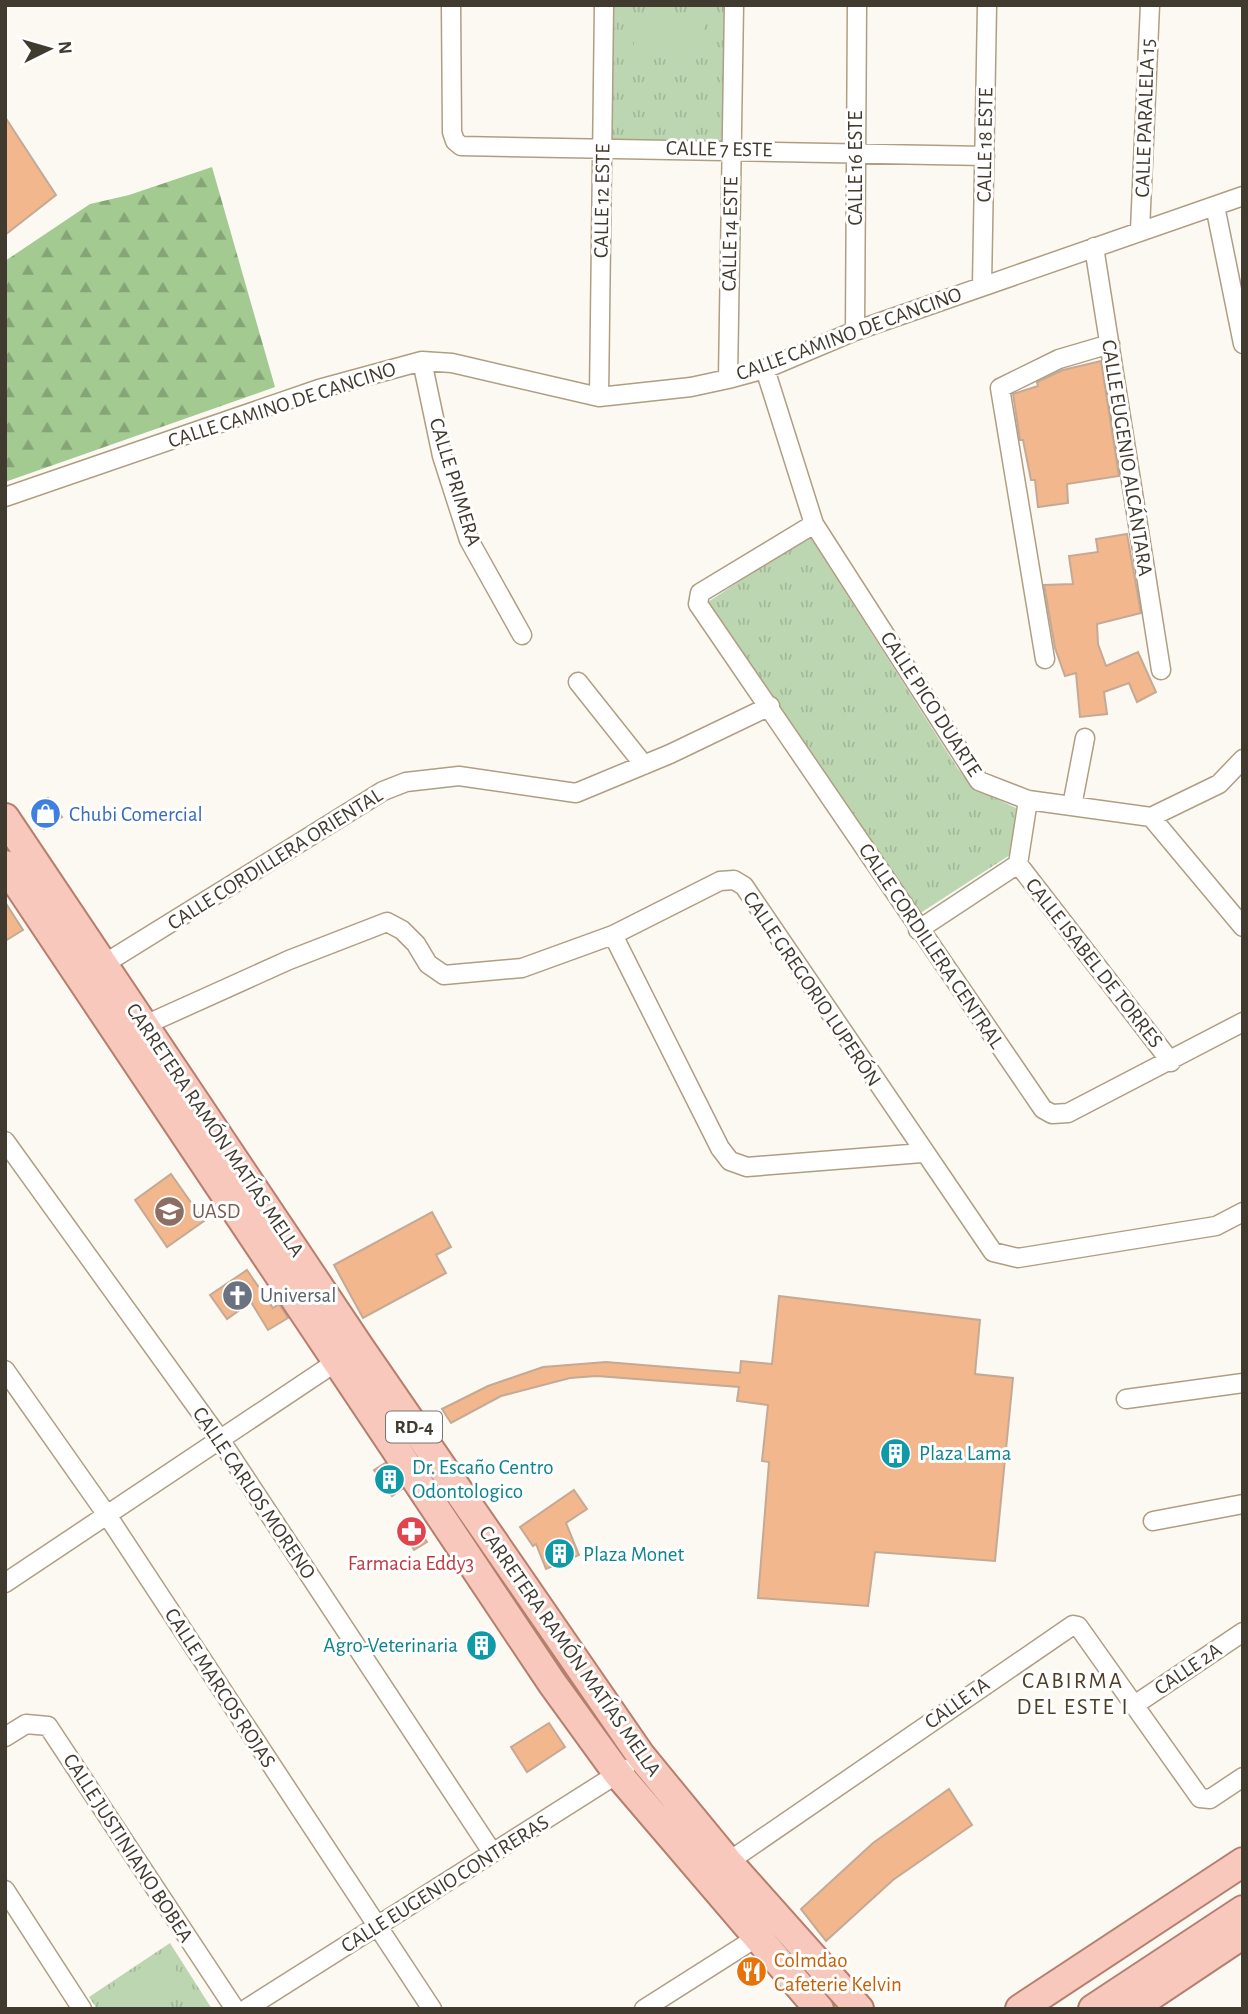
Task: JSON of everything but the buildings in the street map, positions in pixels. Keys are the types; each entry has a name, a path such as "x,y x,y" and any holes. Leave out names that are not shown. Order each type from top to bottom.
{"main road":[{"name":"CARRETERA RAMÓN MATÍAS MELLA","path":"5,818 18,880 348,1354 641,1756 728,1862 859,2009"},
{"name":"CARRETERA RAMÓN MATÍAS MELLA","path":"18,880 104,964 145,1025 552,1683 618,1774 820,2009"},
{"path":"1020,2009 1243,1863"},
{"path":"1052,2009 1243,1885"},
{"path":"1093,2009 1243,1910"},
{"path":"1131,2009 1243,1934"},
{"path":"785,1969 804,2009"}],"street":[{"name":"CALLE 7 ESTE","path":"451,5 452,132 455,141 461,146 985,156"},
{"name":"CALLE 12 ESTE","path":"599,397 604,5"},
{"name":"CALLE 14 ESTE","path":"728,379 734,5"},
{"name":"CALLE 16 ESTE","path":"855,331 857,5"},
{"name":"CALLE 18 ESTE","path":"982,285 987,5"},
{"name":"CALLE PARALELA 15","path":"1140,230 1150,5"},
{"name":"CALLE CAMINO DE CANCINO","path":"5,497 319,389 422,361 452,363 599,397 691,387 728,379 765,369 855,331 982,285 1243,196"},
{"path":"1215,206 1240,312 1243,344"},
{"name":"CALLE EUGENIO ALCÁNTARA","path":"1094,247 1161,670"},
{"path":"1045,659 1000,388 1059,359 1110,344"},
{"name":"CALLE PRIMERA","path":"422,361 442,456 468,540 522,635"},
{"name":"CALLE PICO DUARTE","path":"765,369 814,524 979,781 1028,800 1151,817"},
{"name":"CALLE CORDILLERA CENTRAL","path":"814,524 697,597 698,604 770,706 918,930 1043,1108 1052,1114 1068,1113 1171,1062 1243,1022"},
{"path":"578,682 644,765"},
{"name":"CALLE CORDILLERA ORIENTAL","path":"104,964 293,849 348,812 395,786 459,776 576,793 644,765 770,706"},
{"path":"1072,806 1084,738"},
{"path":"1243,759 1219,784 1151,817 1243,928"},
{"path":"918,930 1018,864 1028,800"},
{"name":"CALLE ISABEL DE TORRES","path":"1018,864 1171,1062"},
{"name":"CALLE GREGORIO LUPERÓN","path":"145,1025 289,960 387,922 402,930 416,944 428,964 444,975 522,968 613,935 720,881 739,882 922,1153 993,1252 1004,1257 1018,1258 1216,1226 1243,1212"},
{"path":"613,935 730,1161 747,1167 922,1153"},
{"name":"CALLE CARLOS MORENO","path":"5,1141 219,1438 492,1852"},
{"path":"5,1583 348,1354"},
{"name":"CALLE MARCOS ROJAS","path":"5,1370 107,1515 432,2009"},
{"path":"1126,1398 1243,1383"},
{"path":"1153,1521 1243,1504"},
{"name":"CALLE 1A","path":"728,1862 1068,1626 1078,1626 1200,1798 1210,1799 1243,1777"},
{"name":"CALLE 2A","path":"1133,1706 1243,1632"},
{"name":"CALLE JUSTINIANO BOBEA","path":"5,1737 26,1724 48,1726 235,2009"},
{"name":"CALLE EUGENIO CONTRERAS","path":"246,2009 618,1774 641,1756"},
{"path":"5,1890 82,2009"},
{"path":"644,2009 758,1936"}],"green space":[{"path":"612,5 728,5 725,144 610,141"},
{"path":"634,14 703,14 703,58 634,58"},
{"path":"212,167 275,387 5,482 5,261 90,204 129,195"},
{"path":"809,535 958,769 975,789 1016,808 1013,853 919,914 705,604"},
{"path":"170,1943 212,2009 97,2009 89,1997"},
{"path":"163,1952 186,1984 150,2009 114,2009 103,1994"}],"place":[{"name":"Chubi Comercial","path":"46,814"},
{"name":"UASD","path":"169,1211"},
{"name":"Universal","path":"237,1295"},
{"name":"Plaza Lama","path":"896,1453"},
{"name":"Dr. Escaño Centro Odontologico","path":"389,1479"},
{"name":"Farmacia Eddy3","path":"411,1531"},
{"name":"Plaza Monet","path":"560,1554"},
{"name":"Agro-Veterinaria","path":"481,1645"},
{"name":"Colmdao Cafeterie Kelvin","path":"751,1972"}],"district":[{"name":"CABIRMA DEL ESTE I","path":"1073,1694"}]}
